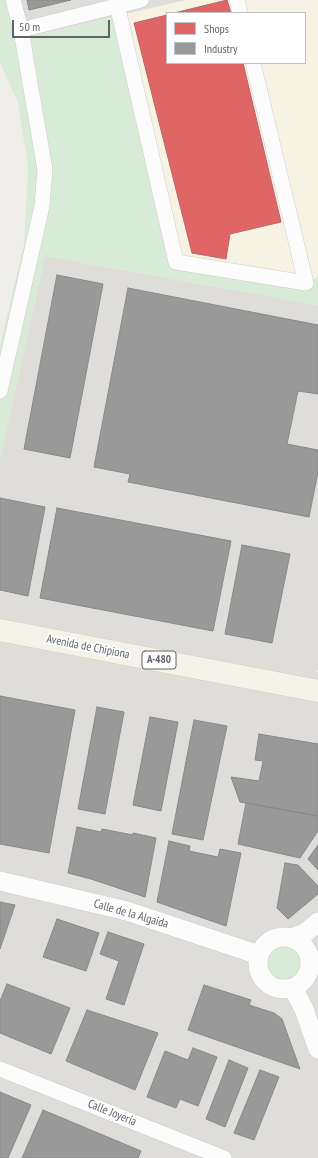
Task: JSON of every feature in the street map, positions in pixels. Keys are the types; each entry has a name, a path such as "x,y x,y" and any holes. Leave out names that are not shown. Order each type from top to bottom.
{"main road":[{"name":"Avenida de Chipiona","path":"0,630 318,691"},
{"name":"Avenida de Chipiona","path":"0,644 318,705"}],"street":[{"path":"0,390 42,206 45,170 20,30 13,0"},
{"path":"20,30 116,3 141,0"},
{"path":"237,0 240,12"},
{"path":"116,3 176,262 306,283 253,64"},
{"name":"Calle de la Algaida","path":"0,881 127,911 259,955"},
{"path":"291,938 305,947 309,955 314,958 306,978 293,988 285,990 276,989 263,979 258,963 259,955 263,948 275,938 291,938 305,932 318,922"},
{"path":"293,988 304,1009 317,1044"},
{"name":"Calle Joyería","path":"0,1069 224,1158"}],"shaded area":[{"path":"4,0 186,0 15,40"},
{"path":"147,0 318,0 318,277 306,283 176,262 117,6"},
{"path":"45,256 318,305 318,670 315,672 318,672 318,1158 0,1158 0,459"}],"green space":[{"path":"0,0 4,0 15,40 120,16 176,262 306,283 318,277 318,305 45,256 0,459 0,346 24,244 28,168 18,102 0,63"},
{"path":"288,943 295,946 301,952 304,963 303,971 295,980 288,983 280,983 273,980 265,971 264,959 267,952 276,944"}],"building: Shops":[{"path":"227,0 231,12 178,12"},
{"path":"166,15 166,64 243,64 281,222 230,234 226,259 192,253 134,23"}],"building: Industry":[{"path":"27,0 71,0 29,10"},
{"path":"57,275 103,284 70,458 24,449"},
{"path":"128,288 318,325 318,394 298,391 287,444 318,450 318,472 309,517 128,482 130,474 94,467"},
{"path":"0,498 45,507 28,596 0,590"},
{"path":"57,508 231,541 213,631 40,598"},
{"path":"242,545 290,554 272,643 225,634"},
{"path":"0,696 75,710 49,853 0,844"},
{"path":"97,707 124,712 105,814 78,809"},
{"path":"150,717 178,722 161,811 133,805"},
{"path":"194,720 227,726 203,840 172,834"},
{"path":"259,734 318,744 318,816 240,802 231,777 259,781 263,761 255,760"},
{"path":"246,803 318,816 318,831 300,858 238,844"},
{"path":"77,827 101,832 102,829 133,835 133,833 156,838 145,897 68,873"},
{"path":"169,841 190,846 189,851 218,857 220,849 241,853 226,926 157,902"},
{"path":"318,845 318,870 308,859"},
{"path":"285,863 298,865 318,886 318,894 288,919 277,908"},
{"path":"0,902 15,905 0,949"},
{"path":"57,919 99,933 86,971 43,957"},
{"path":"108,932 144,944 124,1005 106,999 119,961 100,954"},
{"path":"7,984 70,1008 51,1054 0,1033 0,1001"},
{"path":"204,985 251,1000 249,1005 274,1013 282,1019 300,1069 188,1030"},
{"path":"87,1010 158,1033 135,1090 66,1061"},
{"path":"193,1048 217,1057 198,1106 180,1099 176,1108 147,1097 165,1051 188,1060"},
{"path":"229,1060 248,1068 225,1127 206,1119"},
{"path":"260,1070 279,1077 254,1140 234,1133"},
{"path":"0,1092 31,1105 8,1158 0,1158"},
{"path":"43,1110 141,1151 138,1158 22,1158"}]}
